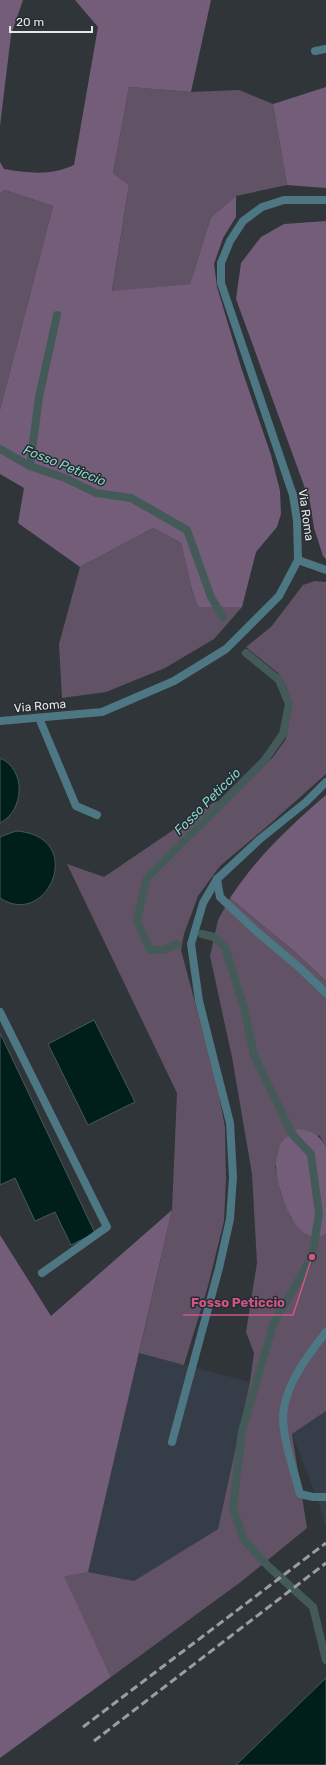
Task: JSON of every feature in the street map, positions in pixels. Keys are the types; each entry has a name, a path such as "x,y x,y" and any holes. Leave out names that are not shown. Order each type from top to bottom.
{"street":[{"path":"315,51 326,49"},
{"name":"Via Roma","path":"0,721 102,712 174,681 226,649 279,596 298,560 297,521 293,494 221,283 221,263 230,241 243,221 262,207 284,200 326,200"},
{"path":"298,560 326,570"},
{"path":"39,718 76,806 98,815"},
{"path":"172,1442 219,1268 230,1219 233,1177 230,1123 200,1001 191,944 203,903 217,878 260,839 306,802 326,782"},
{"path":"217,878 220,897 256,932 301,969 326,993"},
{"path":"0,1012 107,1227 42,1273"},
{"path":"326,1332 292,1384 286,1402 284,1419 288,1444 300,1494 313,1497 326,1497"}],"shaded area":[{"path":"0,0 23,0 11,35 0,126"},
{"path":"75,0 211,0 191,92 129,87 113,173 129,185 112,291 190,284 211,217 236,196 236,217 223,238 214,264 217,287 241,367 271,455 280,491 281,514 277,527 256,552 242,607 198,607 192,590 181,543 153,528 80,567 18,523 24,488 0,474 0,410 53,206 5,190 0,193 0,162 4,169 39,173 56,171 74,165 98,27"},
{"path":"129,87 191,92 239,90 273,104 287,185 236,196 211,217 190,284 112,292 129,185 113,173"},
{"path":"326,87 326,188 287,185 273,104"},
{"path":"5,190 53,206 0,410 0,193"},
{"path":"326,221 326,559 323,556 314,528 310,502 236,299 241,263 261,237 284,224"},
{"path":"153,528 181,543 192,590 198,607 242,607 214,639 165,668 106,692 62,698 59,644 80,567"},
{"path":"315,581 326,582 326,774 220,866 198,896 184,934 181,950 217,1085 225,1127 226,1179 224,1221 208,1286 184,1365 139,1353 172,1210 177,1093 67,864 104,877 213,803 235,795 273,757 286,739 291,702 286,686 278,673 246,647 271,627 303,585"},
{"path":"0,758 9,764 15,772 19,790 18,800 14,809 8,817 0,823"},
{"path":"326,795 326,981 294,951 230,898 251,869 274,843"},
{"path":"16,831 38,837 51,848 55,863 53,878 45,892 33,902 17,905 0,898 0,837"},
{"path":"230,898 294,951 326,981 326,1146 319,1135 275,1166 281,1194 291,1218 323,1235 326,1234 326,1411 292,1434 307,1528 242,1581 111,1677 63,1577 88,1572 134,1581 218,1529 250,1382 254,1353 246,1332 257,1263 252,1174 232,1057 210,956 218,920"},
{"path":"94,1020 135,1102 88,1125 48,1044"},
{"path":"0,1033 95,1233 71,1245 55,1212 35,1221 15,1178 0,1185"},
{"path":"298,1129 314,1134 326,1146 326,1234 315,1237 305,1233 297,1226 290,1215 284,1202 277,1177 276,1162 281,1143 286,1137"},
{"path":"172,1210 88,1572 64,1577 111,1677 0,1758 0,1235 51,1316"},
{"path":"139,1353 250,1382 218,1529 134,1581 88,1572"},
{"path":"326,1411 325,1525 319,1503 292,1434"},
{"path":"326,1678 326,1765 236,1765"}],"waterway":[{"path":"30,466 39,397 57,315"},
{"name":"Fosso Peticcio","path":"0,449 30,466 65,478 96,493 131,498 187,530 211,597 223,617"},
{"name":"Fosso Peticcio","path":"177,944 163,950 150,950 137,920 147,878 264,761 283,734 289,704 279,680 246,653"},
{"name":"Fosso Peticcio","path":"202,934 214,937 225,947 244,1008 254,1055 292,1134 311,1154 319,1214 312,1257 274,1322 242,1431 233,1508 244,1540 268,1566 313,1607 326,1660"}],"railway":[{"path":"83,1727 326,1543"},
{"path":"94,1741 326,1563"}],"place":[{"name":"Fosso Peticcio","path":"312,1257"}]}
